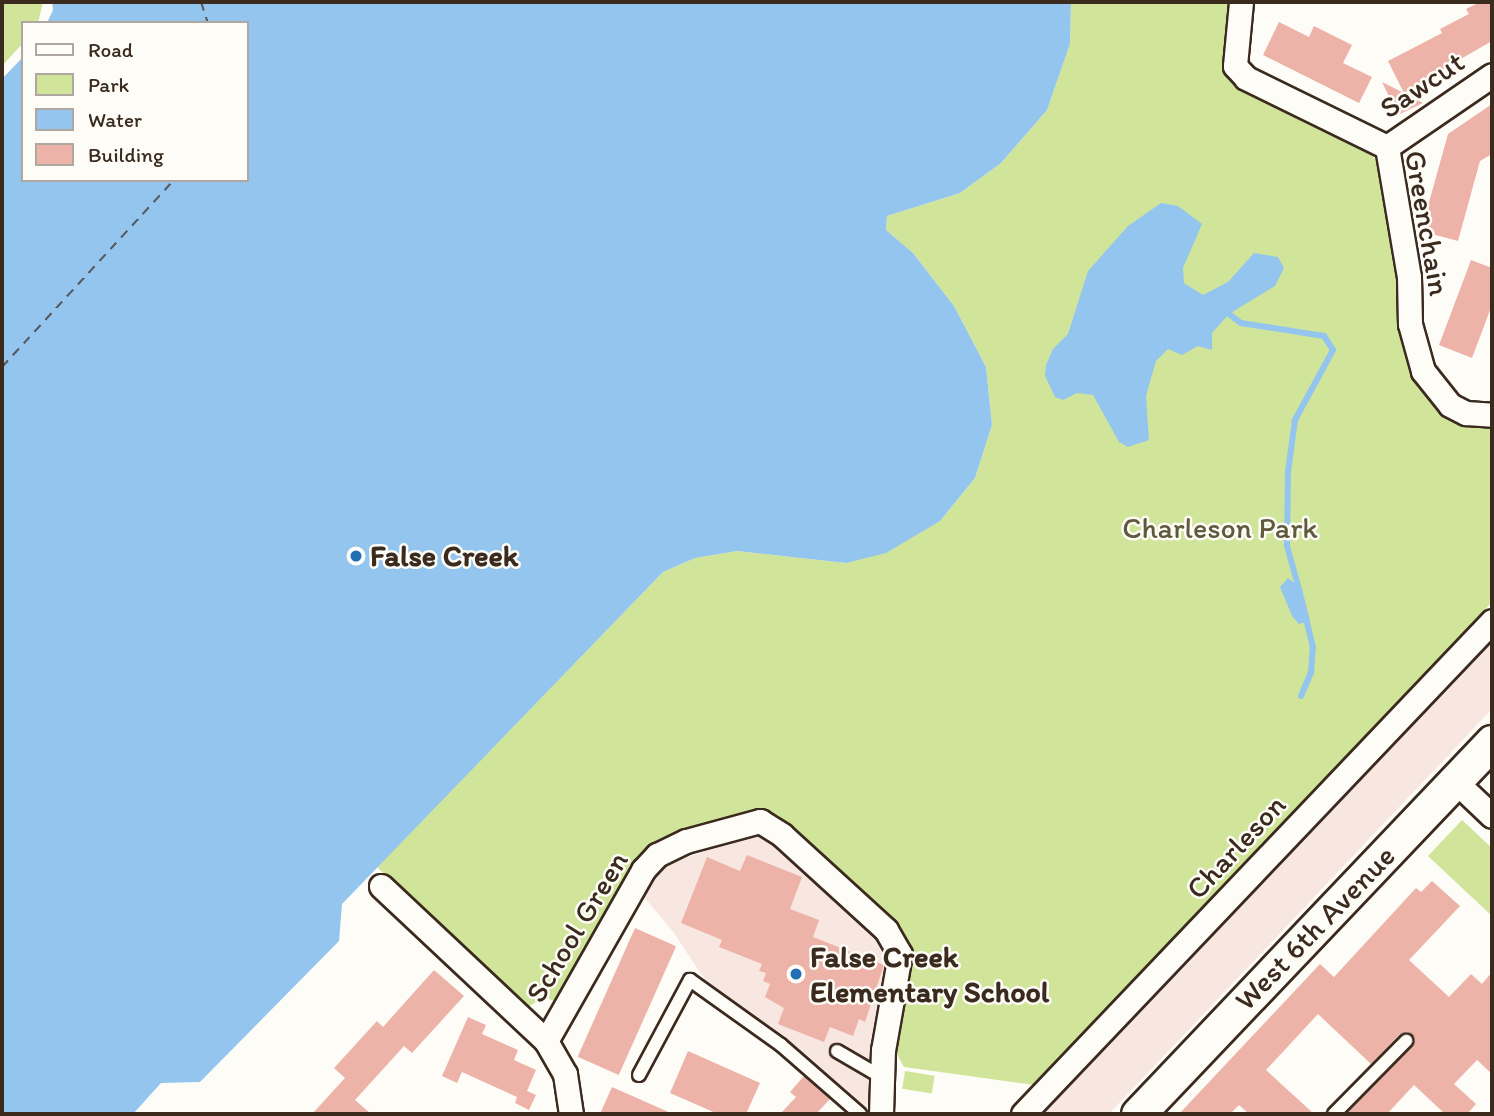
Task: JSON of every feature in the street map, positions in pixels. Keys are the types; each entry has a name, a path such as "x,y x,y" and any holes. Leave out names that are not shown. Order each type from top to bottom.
{"main road":[{"name":"West 6th Avenue","path":"1139,1114 1492,741"}],"street":[{"name":"Greenchain","path":"1241,2 1235,66 1246,78 1387,147 1409,277 1410,324 1423,371 1450,405 1466,413 1492,415"},
{"name":"Sawcut","path":"1387,147 1492,75"},
{"name":"Charleson","path":"1023,1114 1492,621"},
{"path":"1455,781 1492,816"},
{"name":"School Green","path":"546,1041 643,870 657,855 686,841 760,821 782,835 886,930 900,954 883,1050 885,1079"},
{"path":"380,886 546,1041 565,1074 571,1114"},
{"path":"881,1114 885,1079"}],"lane":[{"path":"639,1075 690,980 781,1045 860,1114"},
{"path":"1334,1114 1406,1041"},
{"path":"836,1051 885,1079"}],"shaded area":[{"path":"1492,637 1492,709 1109,1114 1041,1114"},
{"name":"False Creek Elementary School","path":"765,830 896,953 866,1114 860,1114 715,995 674,933 643,896 663,866"}],"green space":[{"path":"2,2 46,2 41,21 21,21 21,49 2,72"},
{"name":"Charleson Park","path":"1071,2 1231,2 1230,68 1382,146 1372,155 1380,166 1414,371 1492,422 1492,602 1035,1085 904,1067 895,1051 911,956 900,926 817,858 820,853 778,815 765,814 674,841 560,1004 545,997 524,1009 377,867 663,572 695,558 737,551 846,563 940,521 975,478 992,425 986,367 954,306 913,253 886,230 887,216 960,193 1001,163 1047,110 1070,44"},
{"path":"1462,820 1492,848 1492,916 1428,856"},
{"path":"905,1071 935,1076 932,1093 902,1089"}],"water":[{"name":"False Creek","path":"46,2 1071,2 1070,44 1047,110 1001,163 960,193 887,216 886,230 913,253 954,306 986,367 992,425 975,478 940,521 886,553 846,563 737,551 695,558 663,572 342,904 339,941 200,1082 161,1083 133,1114 2,1114 2,72 21,49 21,182 248,182 248,21 41,21"},
{"path":"1161,203 1178,206 1202,224 1183,268 1184,283 1203,295 1228,282 1254,253 1278,257 1284,268 1275,286 1229,314 1212,333 1212,350 1198,346 1182,355 1168,349 1156,361 1146,396 1149,440 1128,447 1119,442 1093,395 1077,393 1063,400 1055,397 1045,376 1046,365 1053,349 1068,334 1088,271 1128,226"},
{"path":"1288,578 1302,589 1310,621 1299,624 1292,616 1280,587"}],"pier":[{"path":"43,2 52,2 53,10 48,21 38,21"},
{"path":"21,45 21,59 2,79 2,66"}],"building":[{"path":"1480,2 1492,2 1492,41 1421,82 1426,91 1413,98 1423,103 1398,115 1382,82 1404,93 1388,61 1442,33 1440,29 1469,14 1466,9"},
{"path":"1279,22 1309,37 1314,26 1352,45 1343,63 1372,77 1359,103 1263,55"},
{"path":"1492,104 1492,154 1480,161 1458,241 1421,231 1448,134"},
{"path":"1471,260 1492,268 1492,305 1472,358 1439,345"},
{"path":"747,855 802,877 790,909 819,920 813,937 884,965 865,1022 859,1019 853,1036 830,1027 824,1042 778,1024 784,1008 765,997 770,984 763,981 766,973 759,971 762,964 719,947 722,940 681,923 707,857 740,871"},
{"path":"1432,881 1460,906 1409,960 1449,997 1471,974 1482,984 1492,972 1492,1074 1477,1060 1454,1084 1476,1104 1467,1114 1445,1114 1414,1085 1387,1114 1346,1114 1412,1047 1414,1038 1408,1032 1400,1034 1371,1064 1318,1014 1266,1070 1314,1114 1249,1114 1239,1105 1230,1114 1179,1114 1320,964 1334,977 1416,888 1421,892"},
{"path":"635,928 676,946 619,1075 578,1057"},
{"path":"434,970 464,996 412,1053 404,1046 355,1100 371,1114 312,1114 345,1078 334,1068 377,1021 383,1027"},
{"path":"468,1017 486,1025 482,1034 518,1050 514,1060 536,1070 527,1091 536,1095 529,1110 515,1103 517,1097 462,1072 457,1083 442,1076"},
{"path":"688,1051 760,1083 746,1114 718,1114 670,1093"},
{"path":"804,1076 830,1099 816,1114 780,1114 796,1097 790,1092"},
{"path":"612,1087 673,1114 600,1114"}],"waterway":[{"path":"1229,314 1241,323 1324,336 1333,350 1295,420 1288,472 1287,546 1300,593"},
{"path":"1301,696 1311,673 1313,647 1305,614"}],"ferry route":[{"path":"201,2 207,21"},
{"path":"2,367 172,182"}],"place":[{"name":"False Creek","path":"356,556"},
{"name":"False Creek Elementary School","path":"796,974"}]}
